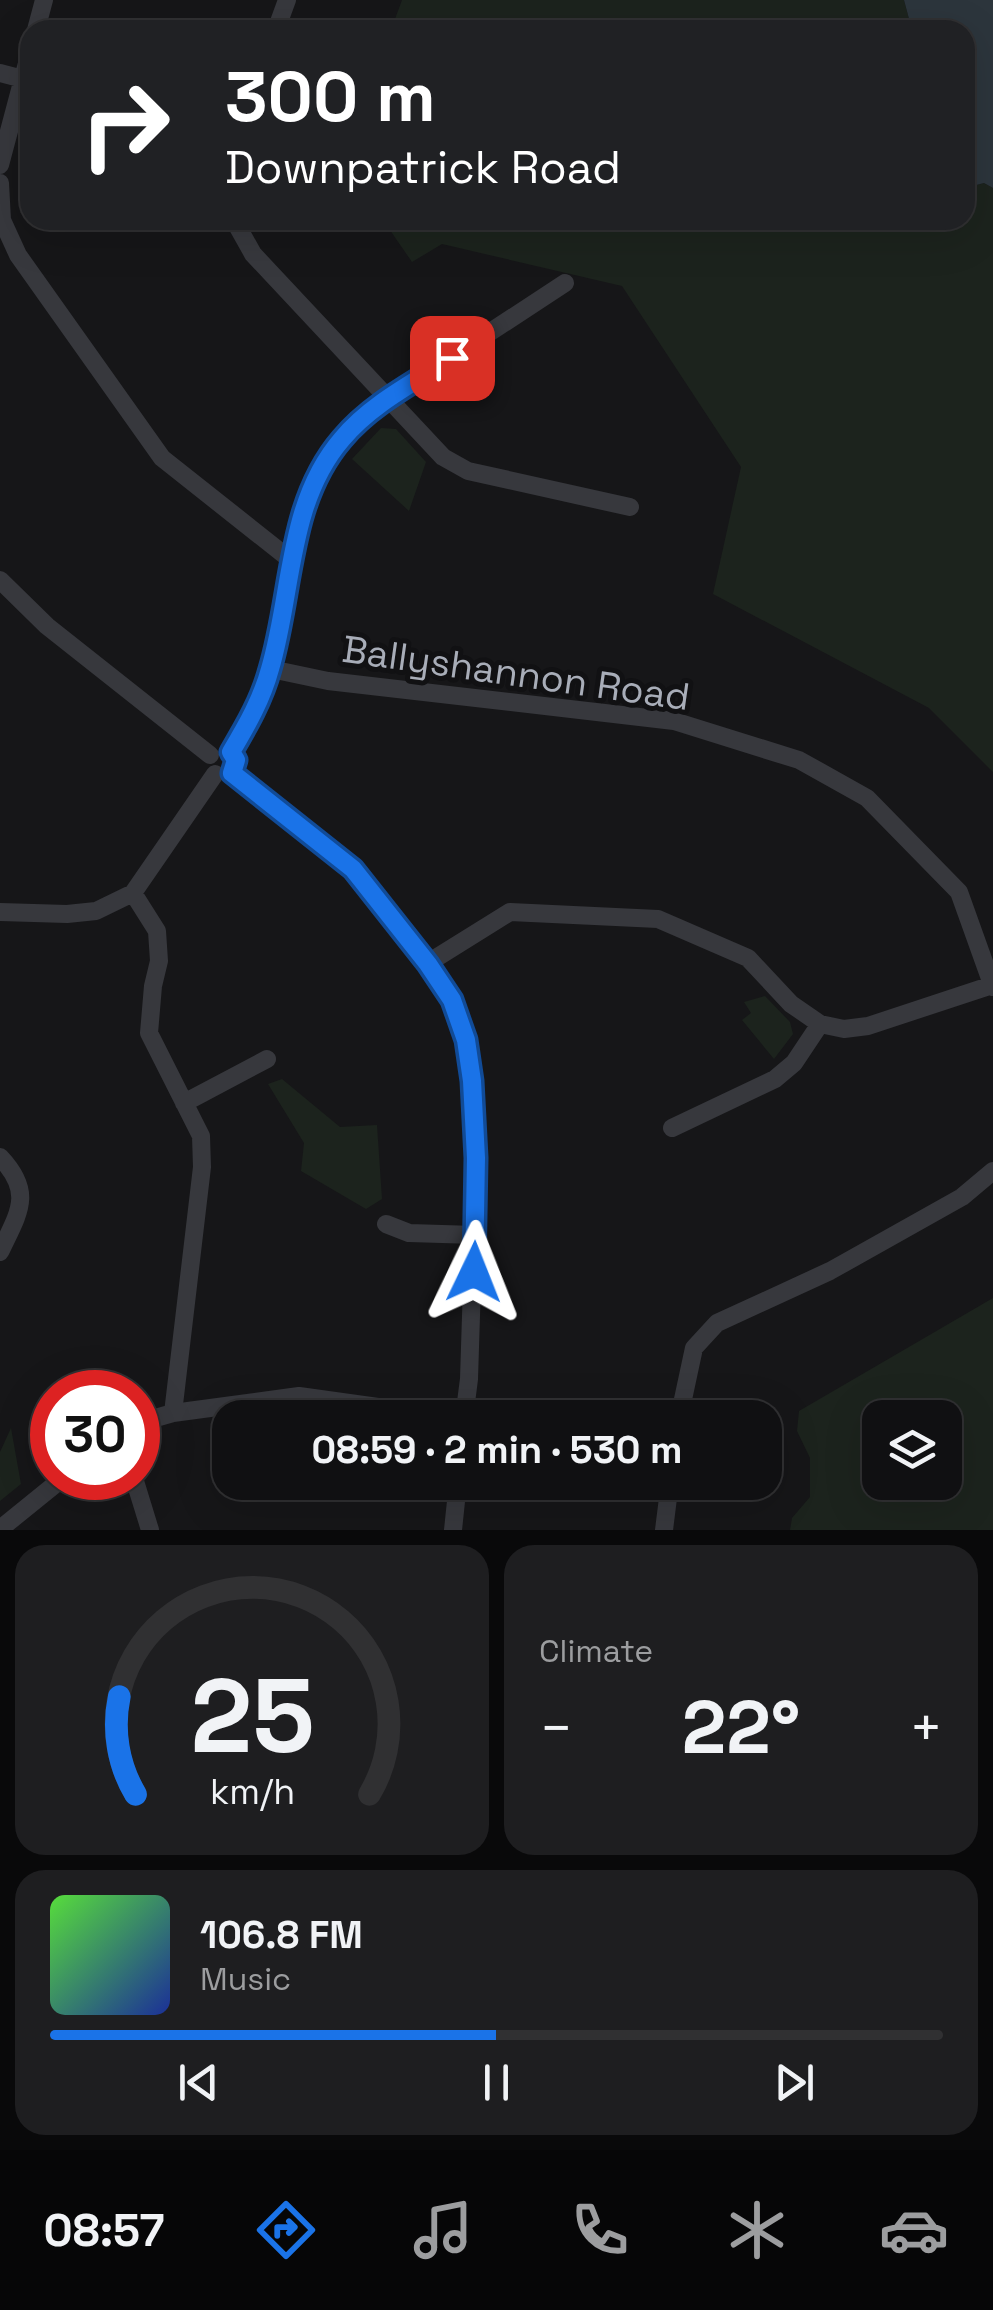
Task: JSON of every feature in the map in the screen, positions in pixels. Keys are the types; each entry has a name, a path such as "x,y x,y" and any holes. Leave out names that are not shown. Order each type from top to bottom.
{"street":[{"path":"0,164 20,90"},
{"path":"0,183 2,220 18,255 162,458 292,561"},
{"path":"240,230 253,254 443,457 468,471 630,507"},
{"path":"0,912 96,911 133,892 219,768 217,750 231,752 254,712 270,668 303,508 320,470 342,438 370,412 565,283"},
{"path":"0,580 47,626 219,768 353,869 452,1000 466,1040 476,1158 469,1379 464,1400"},
{"name":"Ballyshannon Road","path":"270,668 328,681 674,721 799,760 867,798 958,892 993,986"},
{"path":"133,892 157,931 160,961 153,986 149,1033 201,1136 202,1167 173,1414"},
{"path":"428,964 510,912 658,920 748,958 792,1004 820,1024 844,1029 868,1026 993,986"},
{"path":"672,1128 776,1078 794,1062 820,1024"},
{"path":"184,1104 266,1059"},
{"path":"0,1157 16,1174 22,1195 16,1219 0,1252"},
{"path":"684,1400 694,1348 717,1323 830,1271 962,1197 993,1171"},
{"path":"386,1224 409,1233 475,1236"},
{"path":"270,1400 298,1396 327,1400"},
{"path":"160,1417 212,1408"},
{"path":"0,1530 36,1500"},
{"path":"141,1500 150,1530"},
{"path":"453,1530 456,1500"},
{"path":"664,1530 668,1500"}],"shaded area":[{"path":"402,0 904,0 909,20 395,20"},
{"path":"904,0 993,0 993,188 984,183 975,185 975,20 909,20"},
{"path":"984,183 993,188 993,772 929,708 713,594 741,467 622,286 442,244 412,262 390,230 975,230 975,185"},
{"path":"381,428 396,429 426,462 409,511 352,459"},
{"path":"765,996 790,1022 793,1034 774,1059 742,1020 751,1013 744,1002"},
{"path":"282,1079 340,1127 377,1125 382,1199 366,1209 301,1171 304,1143 268,1084"},
{"path":"993,1298 993,1530 790,1530 792,1518 810,1497 810,1458 797,1431 799,1411"},
{"path":"11,1428 21,1484 0,1501 0,1452"}],"route":[{"path":"452,358 370,412 342,438 320,470 303,508 270,668 254,712 231,752 236,760 232,773 353,869 452,1000 466,1040 472,1081 476,1158 474,1272"}]}
